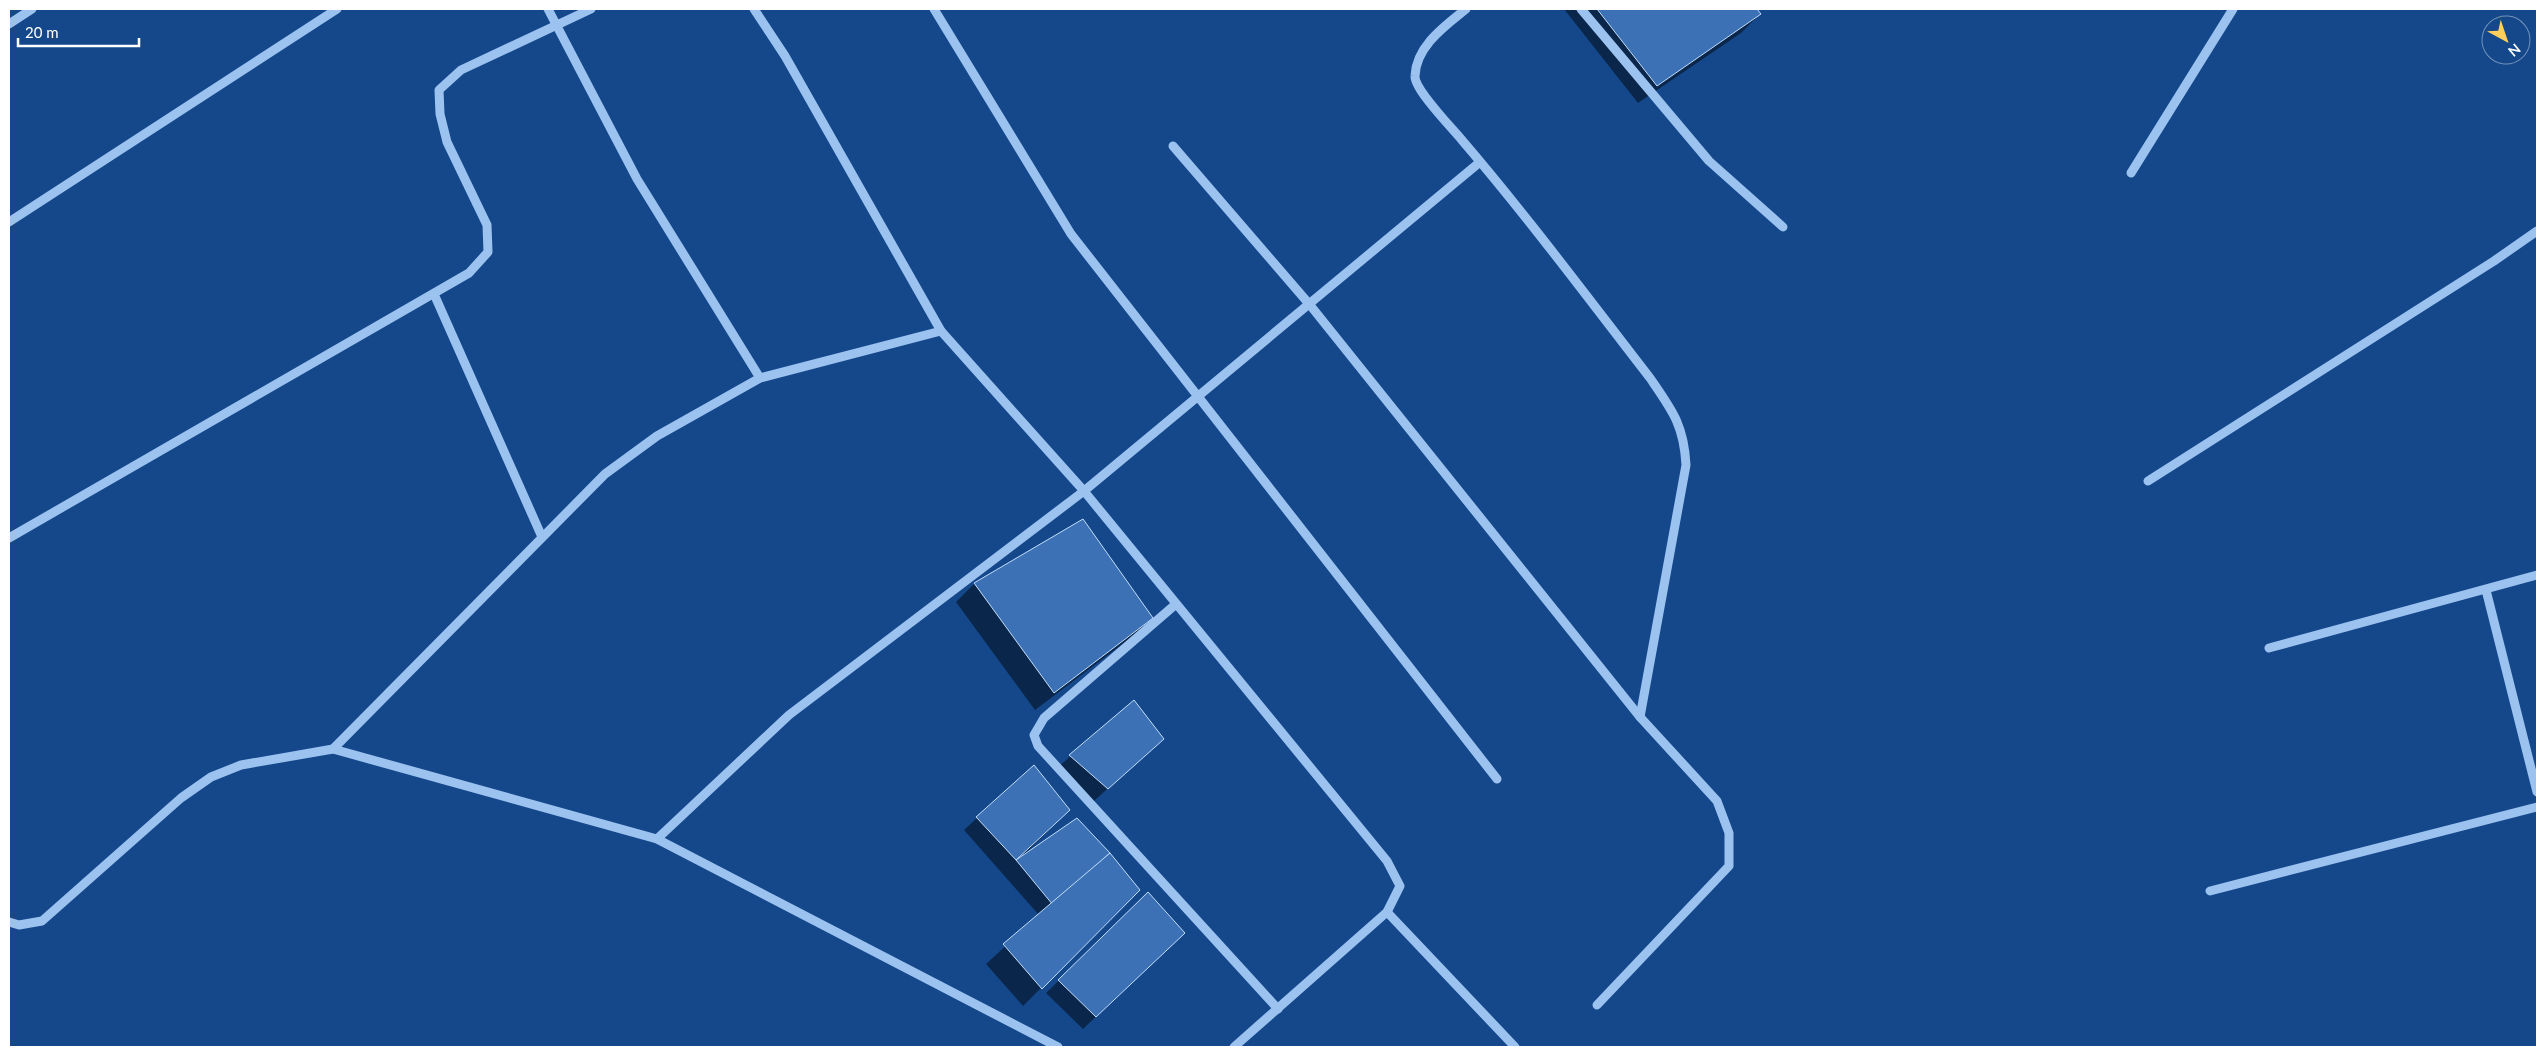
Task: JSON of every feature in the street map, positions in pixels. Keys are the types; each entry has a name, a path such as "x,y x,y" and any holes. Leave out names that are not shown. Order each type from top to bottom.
{"street":[{"path":"9,24 32,9"},
{"path":"9,222 337,9"},
{"path":"548,9 637,179 760,378"},
{"path":"9,538 469,273 488,252 487,225 448,142 440,114 439,90 461,70 591,9"},
{"path":"754,9 785,56 941,330 1084,491 1387,861 1400,886 1388,912 1234,1047"},
{"path":"934,9 1071,234 1497,780"},
{"path":"1466,9 1437,33 1418,59 1414,78 1426,98 1480,162 1650,378 1673,411 1685,442 1686,465 1640,717"},
{"path":"1581,9 1708,161 1783,227"},
{"path":"2131,173 2233,9"},
{"path":"1173,146 1310,305 1640,717 1717,801 1729,833 1730,866 1597,1005"},
{"path":"657,839 789,715 1084,491 1480,162"},
{"path":"2148,481 2494,261 2537,231"},
{"path":"434,294 542,536"},
{"path":"333,749 542,536 612,468 657,436 760,378 941,330"},
{"path":"2269,648 2537,575"},
{"path":"2486,590 2537,792"},
{"path":"1176,604 1044,718 1034,735 1038,746 1278,1009"},
{"path":"9,922 19,925 42,921 181,798 211,777 241,765 333,749 657,839 1058,1047"},
{"path":"2210,891 2537,807"},
{"path":"1388,912 1515,1047"}],"building":[{"path":"1597,9 1757,9 1761,14 1657,86"},
{"path":"1083,519 1153,618 1054,693 974,583"},
{"path":"1134,700 1164,739 1108,789 1069,755"},
{"path":"1034,765 1070,810 1016,860 976,817"},
{"path":"1077,818 1110,853 1053,905 1016,860"},
{"path":"1110,853 1140,890 1042,989 1003,944"},
{"path":"1148,892 1185,933 1096,1017 1058,980"}]}
